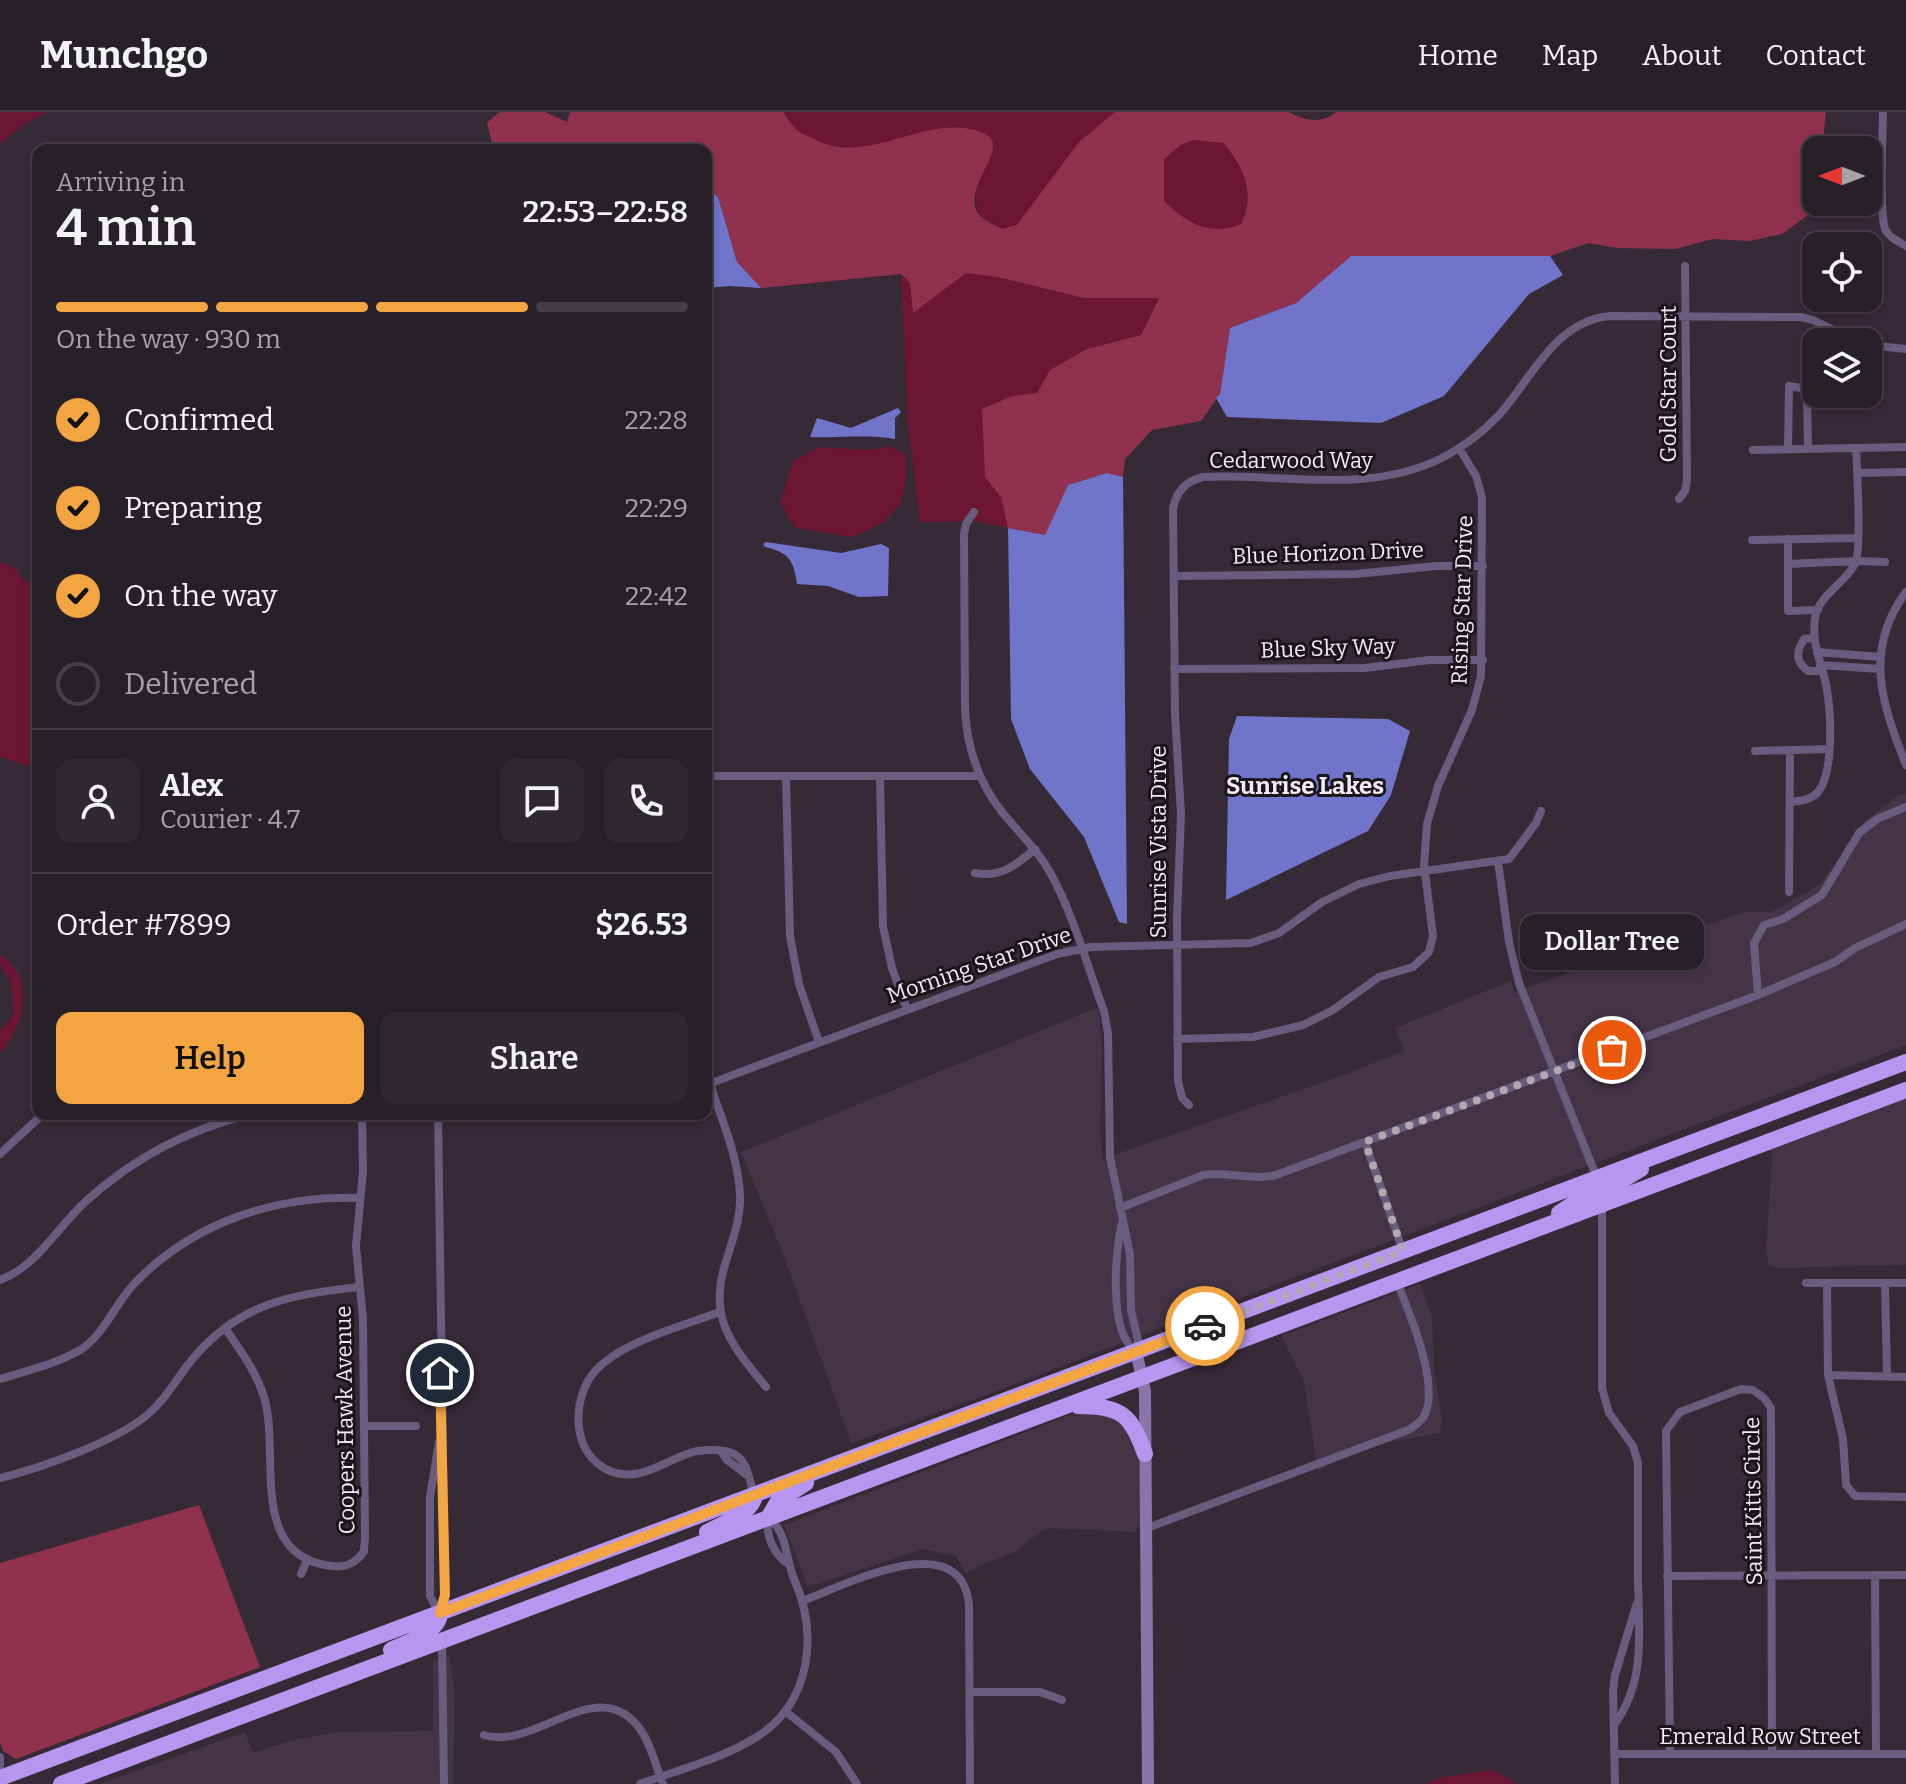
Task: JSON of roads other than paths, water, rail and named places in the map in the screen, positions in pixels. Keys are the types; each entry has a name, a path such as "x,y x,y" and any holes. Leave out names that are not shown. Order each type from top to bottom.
{"highway":[{"path":"0,1778 1906,1062"},
{"path":"61,1784 1906,1090"},
{"path":"1602,1205 1610,1188 1669,1151"},
{"path":"1531,1231 1590,1193 1597,1178"},
{"path":"1065,1407 1098,1406 1122,1413 1137,1431 1145,1454"},
{"path":"768,1518 778,1501 834,1466"},
{"path":"572,1592 578,1583 590,1576 703,1533 745,1511 752,1506 755,1495"},
{"path":"260,1709 272,1696 390,1651 429,1630 438,1623 440,1613"}],"main road":[{"path":"1136,1351 1143,1377 1148,1784"}],"street":[{"path":"1883,112 1885,225 1889,234 1906,246"},
{"name":"Gold Star Court","path":"1679,499 1685,491 1687,480 1685,266"},
{"name":"Cedarwood Way","path":"1174,576 1174,504 1181,490 1193,480 1209,476 1373,479 1415,469 1459,448 1492,422 1558,341 1576,325 1610,316 1801,317 1830,328"},
{"path":"1882,346 1906,349"},
{"path":"1788,449 1789,386 1798,386 1807,389 1808,449"},
{"path":"1753,450 1906,447"},
{"name":"Rising Star Drive","path":"1177,1039 1243,1038 1292,1028 1333,1010 1379,977 1419,963 1429,952 1433,936 1425,872 1425,833 1431,805 1472,710 1480,685 1483,660 1480,490 1473,470 1459,448"},
{"path":"1790,802 1803,801 1816,794 1824,782 1829,749 1827,688 1813,638 1818,610 1856,561 1856,448"},
{"path":"1857,473 1906,472"},
{"path":"974,512 964,534 965,710 968,737 980,776 998,807 1035,849 1055,881 1107,1025 1110,1157 1130,1254 1131,1310 1138,1340 1136,1351"},
{"path":"1752,540 1857,538"},
{"path":"1788,539 1788,611 1818,610"},
{"path":"1788,564 1885,562"},
{"name":"Blue Horizon Drive","path":"1174,576 1356,574 1427,567 1483,566"},
{"name":"Sunrise Vista Drive","path":"1174,576 1174,669 1181,814 1177,945 1178,1086 1182,1098 1189,1105"},
{"path":"1906,592 1888,622 1880,657 1882,696 1906,765"},
{"path":"1813,638 1804,639 1797,654 1799,662 1808,671 1821,668 1880,669"},
{"path":"1817,652 1880,657"},
{"name":"Blue Sky Way","path":"1174,669 1365,668 1430,660 1483,660"},
{"path":"1755,751 1829,749"},
{"path":"1789,892 1790,750"},
{"path":"712,776 980,776"},
{"path":"880,776 883,926 892,968 907,1009"},
{"path":"786,777 790,936 799,984 819,1042"},
{"path":"1758,995 1754,943 1764,925 1783,919 1822,895 1859,833 1877,819 1906,807"},
{"path":"1541,811 1536,823 1509,859 1498,861 1513,963 1597,1178"},
{"path":"975,873 993,875 1004,872 1035,849"},
{"name":"Morning Star Drive","path":"712,1082 1039,959 1081,948 1232,945 1260,940 1287,928 1322,902 1349,888 1380,878 1498,861"},
{"path":"1120,1208 1203,1175 1268,1177 1365,1142 1758,995 1835,962 1850,951 1906,924"},
{"path":"712,1094 728,1136 740,1194 740,1215 721,1276 719,1312 732,1344 766,1387"},
{"path":"0,1154 37,1120"},
{"path":"0,1280 26,1266 84,1203 123,1171 198,1130 231,1120"},
{"name":"Coopers Hawk Avenue","path":"308,1559 341,1567 357,1560 364,1551 363,1319 356,1246 362,1120"},
{"path":"438,1120 445,1600 440,1613"},
{"path":"1365,1142 1403,1251"},
{"path":"0,1379 65,1357 87,1345 141,1277 202,1232 270,1206 315,1198 360,1198"},
{"path":"1602,1205 1602,1388 1609,1413 1633,1446 1638,1463 1641,1653 1625,1710 1614,1725"},
{"path":"1122,1223 1117,1255 1118,1309 1123,1338 1136,1351"},
{"path":"1147,1528 1408,1430 1422,1419 1427,1398 1424,1354 1397,1282"},
{"path":"1806,1283 1906,1283"},
{"path":"1827,1283 1828,1375 1843,1439 1844,1476 1849,1491 1855,1496 1906,1497"},
{"path":"1885,1284 1887,1376"},
{"path":"0,1478 102,1442 131,1427 158,1404 194,1357 225,1328 252,1311 285,1298 360,1287"},
{"path":"719,1312 628,1347 606,1359 587,1380 582,1393 578,1415 582,1438 588,1453 597,1463 614,1473 640,1474 689,1453 731,1453 745,1465 755,1495"},
{"path":"225,1328 253,1370 266,1404 275,1518 288,1543 308,1559 301,1574"},
{"path":"1828,1375 1906,1377"},
{"name":"Saint Kitts Circle","path":"1670,1754 1666,1431 1680,1412 1741,1389 1753,1390 1771,1408 1772,1754"},
{"path":"364,1426 416,1426"},
{"path":"440,1613 430,1596 430,1546 431,1479 441,1435"},
{"path":"640,1784 661,1780 743,1745 767,1730 798,1691 807,1664 808,1632 802,1601 787,1563 779,1529 768,1518"},
{"path":"430,1546 444,1546"},
{"path":"802,1601 905,1564 927,1563 946,1568 961,1581 968,1596 970,1784"},
{"path":"1875,1575 1876,1754"},
{"path":"1667,1576 1906,1575"},
{"path":"1615,1784 1613,1691 1617,1665 1639,1598"},
{"path":"442,1640 444,1784"},
{"path":"1617,1665 1625,1670 1637,1671"},
{"path":"970,1692 1040,1692 1062,1700"},
{"path":"484,1735 495,1738 512,1736 588,1708 607,1708 625,1716 640,1729 661,1780"},
{"path":"785,1711 836,1752 857,1784"},
{"name":"Emerald Row Street","path":"1614,1754 1906,1754"},
{"path":"0,1757 0,1767"}],"water":[{"path":"712,192 718,197 737,262 761,288 712,288"},
{"path":"1351,256 1550,256 1563,275 1529,294 1444,396 1381,423 1227,417 1216,398 1220,394 1230,328 1296,303"},
{"path":"898,408 901,412 895,418 895,439 810,437 817,418 851,428"},
{"path":"1107,473 1123,477 1127,924 1119,922 1084,837 1030,769 1011,719 1008,528 1045,535 1068,485"},
{"path":"763,544 841,553 881,544 889,548 888,596 859,597 828,586 797,584 788,558 765,547"},
{"path":"1237,716 1388,719 1410,731 1391,795 1368,831 1226,900 1229,739"}],"place":[{"name":"Dollar Tree","path":"1612,1050"}],"district":[{"name":"Sunrise Lakes","path":"1305,786"}]}
